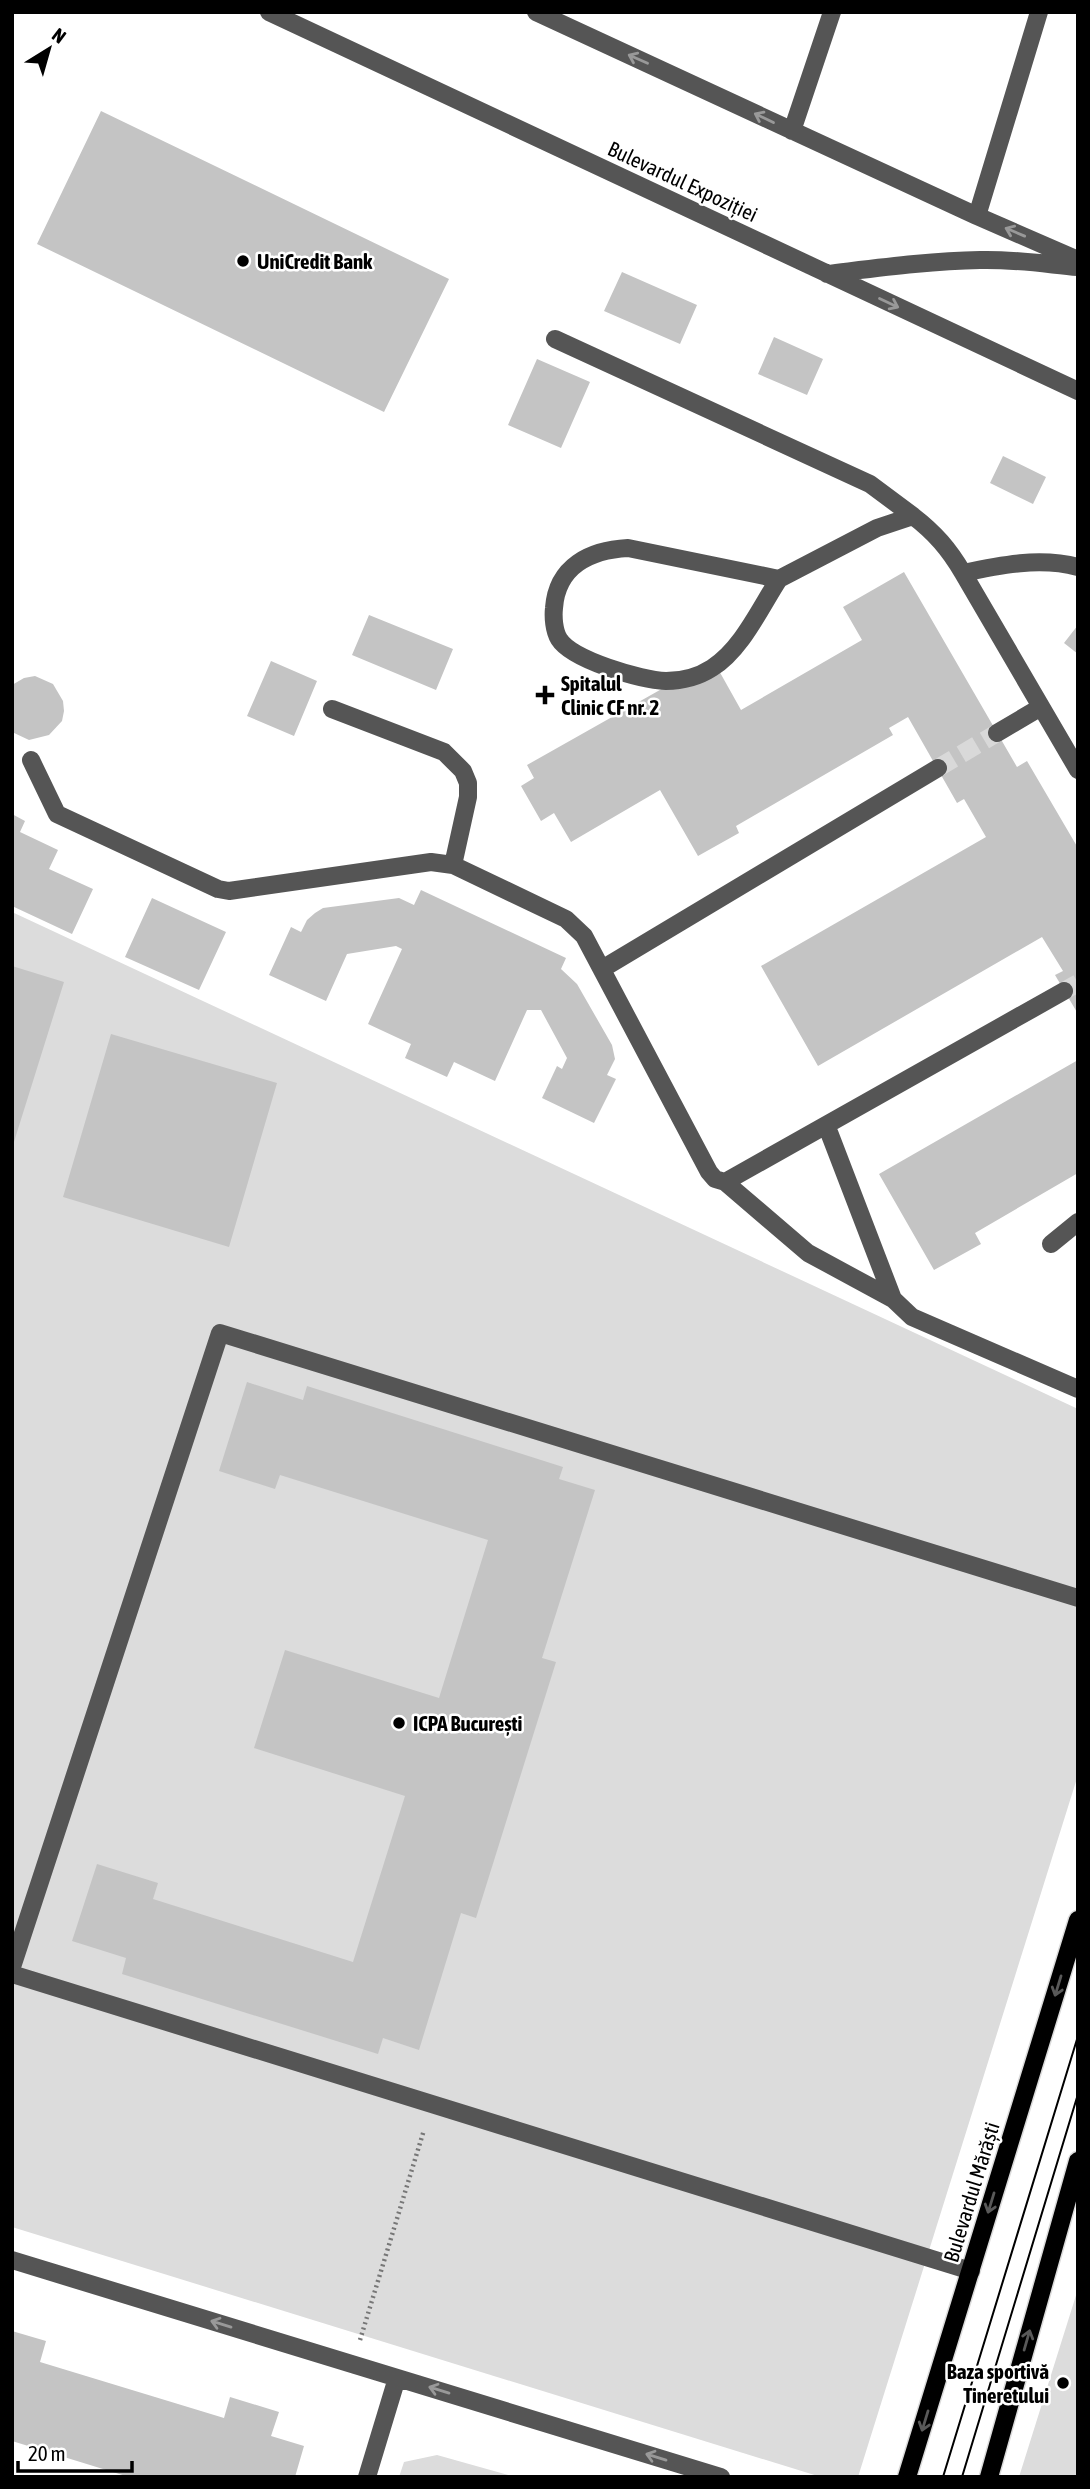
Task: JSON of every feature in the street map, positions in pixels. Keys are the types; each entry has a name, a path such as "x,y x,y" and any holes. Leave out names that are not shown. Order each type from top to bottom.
{"main road":[{"name":"Bulevardul Mărăști","path":"908,2477 1078,1920"},
{"path":"989,2477 1078,2161"}],"street":[{"name":"Bulevardul Expoziției","path":"269,12 1078,391"},
{"path":"536,12 1078,260"},
{"path":"792,131 832,12"},
{"path":"977,216 1039,12"},
{"path":"827,274 919,263 981,260 1027,261 1078,267"},
{"path":"555,340 870,484 933,531 948,547 1078,770"},
{"path":"779,579 628,548 605,549 584,557 567,572 555,593 553,614 557,637 568,649 582,657 645,678 666,681 689,678 712,668 727,655 779,579 877,528 913,516"},
{"path":"963,573 1002,565 1037,563 1078,567"},
{"path":"997,733 1041,707"},
{"path":"332,709 444,752 463,771 468,783 468,797 453,865"},
{"path":"31,760 57,814 218,889 229,891 431,862 453,865 566,919 584,936 715,1179 725,1182 808,1253 893,1298 912,1317 1078,1389"},
{"path":"602,969 938,768"},
{"path":"725,1182 827,1127 1064,991"},
{"path":"827,1127 893,1298"},
{"path":"1051,1244 1078,1222"},
{"path":"12,1967 220,1333 1078,1598"},
{"path":"12,1974 971,2271"},
{"path":"12,2260 722,2477"},
{"path":"367,2477 397,2378"}],"path":[{"path":"352,2364 432,2105"}],"shaded area":[{"path":"12,912 1078,1409 1078,1775 858,2477 821,2477 12,2227"},
{"name":"Baza sportivă Tineretului","path":"1078,2289 1078,2477 1019,2477"},
{"path":"437,2455 515,2477 399,2477 404,2462"}],"building":[{"name":"UniCredit Bank","path":"101,111 449,279 384,412 37,244"},
{"path":"622,272 697,305 680,344 604,311"},
{"path":"774,337 823,359 807,395 758,374"},
{"path":"537,359 590,382 561,448 508,425"},
{"path":"1003,456 1046,477 1033,504 990,483"},
{"path":"904,572 1017,767 1027,761 1078,848 1078,1014 1055,975 1063,971 1042,937 818,1066 761,966 986,837 964,799 957,803 908,717 889,728 893,735 736,826 739,833 698,856 660,790 571,842 554,813 541,821 521,786 534,778 527,765 713,660 741,710 862,640 843,607"},
{"path":"369,615 453,649 436,690 352,655"},
{"path":"1078,625 1078,654 1064,643"},
{"path":"271,661 317,681 294,736 247,716"},
{"path":"35,676 53,684 63,701 64,711 62,721 49,735 29,740 12,732 12,685 24,678"},
{"path":"12,814 25,821 20,832 58,850 49,869 93,889 72,934 12,906"},
{"path":"421,890 566,958 561,969 577,984 612,1045 615,1059 607,1075 616,1079 594,1123 542,1098 557,1066 562,1069 567,1058 541,1010 527,1010 495,1081 454,1062 447,1077 405,1058 411,1044 368,1024 402,949 396,946 347,954 326,1001 269,975 291,927 301,932 307,920 323,908 399,898 414,905"},
{"path":"152,898 226,932 199,990 125,957"},
{"path":"12,966 64,982 13,1145 12,1145"},
{"path":"111,1034 277,1083 229,1247 63,1197"},
{"path":"1078,1060 1078,1173 975,1233 981,1244 934,1270 879,1174"},
{"name":"ICPA București","path":"247,1382 303,1400 307,1386 563,1467 559,1479 595,1490 542,1658 556,1662 476,1918 461,1913 419,2050 383,2038 378,2054 122,1974 126,1958 72,1941 97,1864 158,1883 153,1899 353,1962 405,1796 254,1748 285,1650 439,1698 488,1540 280,1475 275,1489 219,1471"},
{"path":"12,2331 46,2341 40,2362 224,2418 230,2397 279,2412 271,2436 304,2446 295,2477 129,2477 12,2441"}],"tunnel":[{"path":"938,768 997,733"},
{"path":"1064,991 1078,983"}],"tram line":[{"path":"943,2477 1078,2036"},
{"path":"962,2477 1078,2094"}],"place":[{"name":"UniCredit Bank","path":"243,261"},
{"name":"Spitalul Clinic CF nr. 2","path":"545,695"},
{"name":"ICPA București","path":"399,1723"},
{"name":"Baza sportivă Tineretului","path":"1063,2383"}]}
